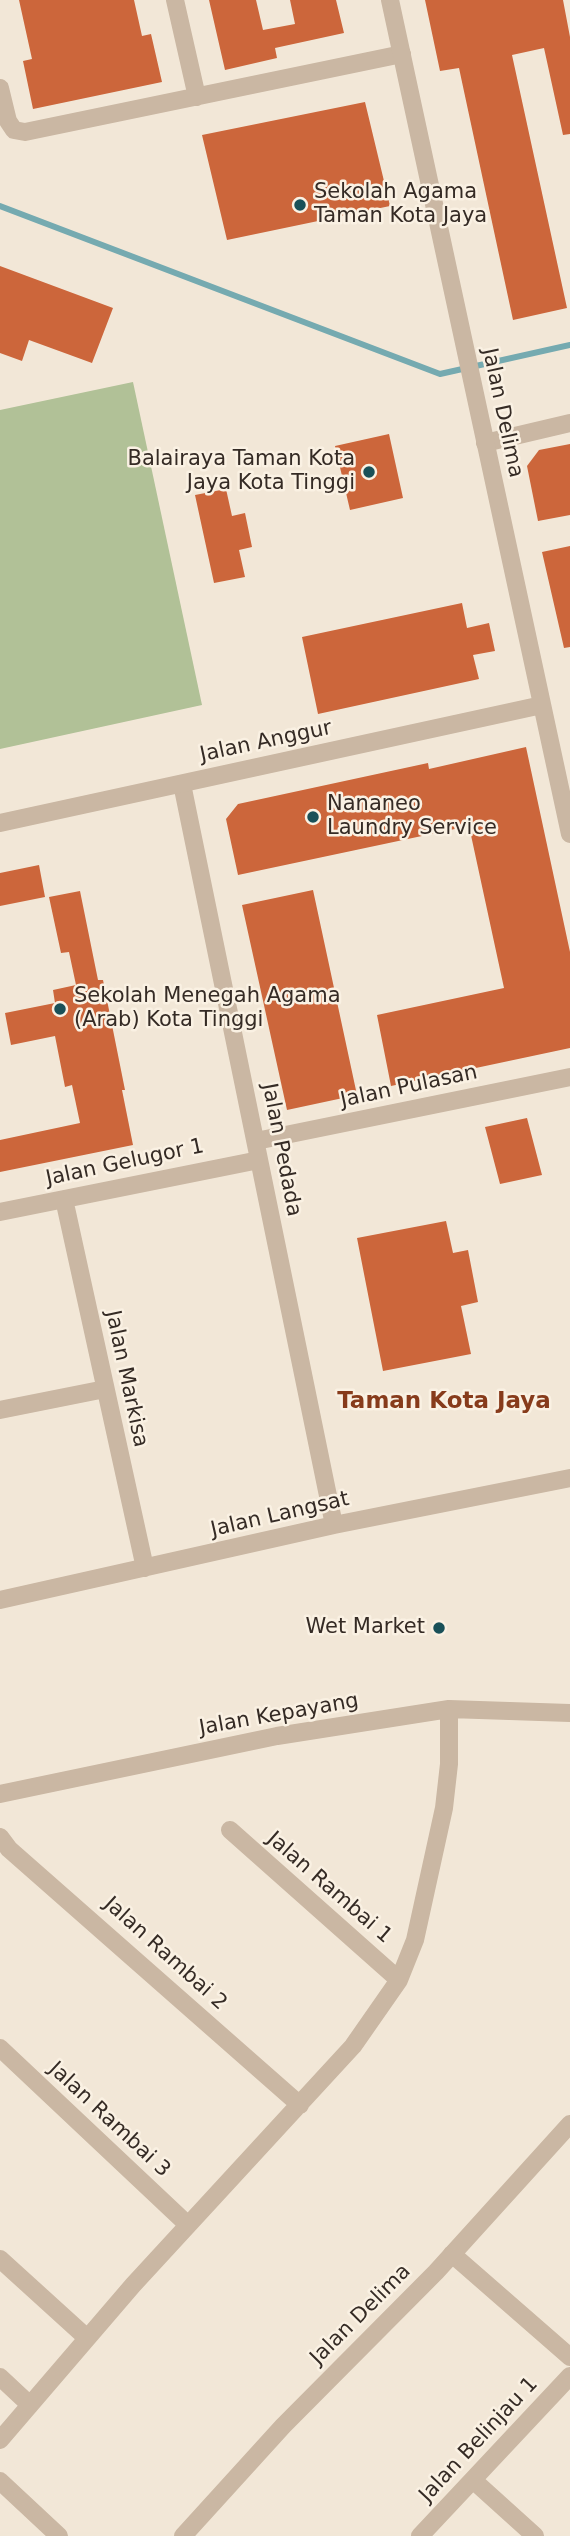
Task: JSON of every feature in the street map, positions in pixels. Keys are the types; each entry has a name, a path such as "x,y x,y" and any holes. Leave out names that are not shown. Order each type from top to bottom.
{"street":[{"path":"175,0 197,97"},
{"name":"Jalan Delima","path":"390,0 542,705 564,776 570,834"},
{"path":"0,88 8,121 14,130 25,132 402,54"},
{"path":"485,443 570,423"},
{"name":"Jalan Anggur","path":"0,823 542,705"},
{"name":"Jalan Pedada","path":"182,783 334,1525"},
{"name":"Jalan Pulasan","path":"256,1141 570,1077"},
{"name":"Jalan Gelugor 1","path":"0,1212 259,1160"},
{"name":"Jalan Markisa","path":"64,1199 145,1569"},
{"path":"0,1410 105,1389"},
{"name":"Jalan Langsat","path":"0,1600 334,1525 570,1478"},
{"path":"0,2440 188,2225 353,2046 399,1980 415,1940 444,1808 449,1764 449,1709"},
{"name":"Jalan Kepayang","path":"0,1794 276,1736 449,1709 570,1713"},
{"name":"Jalan Rambai 1","path":"229,1830 399,1980"},
{"name":"Jalan Rambai 2","path":"0,1837 9,1849 300,2105"},
{"name":"Jalan Rambai 3","path":"0,2048 188,2225"},
{"name":"Jalan Delima","path":"183,2536 282,2426 452,2254 570,2124"},
{"path":"452,2254 570,2357"},
{"path":"0,2259 87,2339"},
{"path":"0,2376 30,2405"},
{"name":"Jalan Belinjau 1","path":"420,2536 570,2376"},
{"path":"473,2480 535,2536"},
{"path":"0,2482 59,2536"}],"green space":[{"path":"133,382 202,705 0,749 0,410"}],"building":[{"path":"19,0 134,0 142,36 151,34 162,82 33,109 23,61 32,59"},
{"path":"209,0 256,0 263,30 295,24 290,0 336,0 344,33 275,48 277,58 225,70"},
{"path":"425,0 563,0 570,37 570,134 563,135 544,48 512,55 567,308 513,320 459,68 440,71"},
{"path":"365,102 390,206 227,240 202,135"},
{"path":"0,266 113,308 92,363 29,340 22,361 0,353"},
{"name":"Balairaya Taman Kota Jaya Kota Tinggi","path":"389,434 403,498 350,510 335,446"},
{"path":"570,444 570,515 538,521 527,466 539,450"},
{"path":"226,489 232,516 245,513 252,547 239,550 245,577 214,583 195,495"},
{"path":"570,546 570,647 564,648 542,552"},
{"path":"462,603 467,628 489,623 495,651 473,655 479,679 318,714 302,637"},
{"path":"526,747 570,952 570,1048 391,1086 377,1015 504,988 469,826 238,875 226,819 238,804 428,763 429,769"},
{"path":"39,865 45,897 0,906 0,873"},
{"path":"313,890 357,1095 287,1110 242,905"},
{"path":"80,891 98,980 103,980 133,1145 0,1172 0,1140 80,1123 72,1085 65,1087 55,1036 11,1045 5,1013 55,1003 53,990 76,985 69,952 61,953 49,897"},
{"path":"527,1118 542,1175 500,1184 485,1127"},
{"path":"446,1221 453,1253 468,1250 478,1302 461,1306 471,1354 383,1371 357,1238"}],"waterway":[{"path":"0,206 440,374 570,345"}],"place":[{"name":"Sekolah Agama Taman Kota Jaya","path":"300,205"},
{"name":"Balairaya Taman Kota Jaya Kota Tinggi","path":"369,472"},
{"name":"Nananeo Laundry Service","path":"313,817"},
{"name":"Sekolah Menegah Agama (Arab) Kota Tinggi","path":"60,1009"},
{"name":"Wet Market","path":"439,1628"}],"district":[{"name":"Taman Kota Jaya","path":"444,1402"}]}
